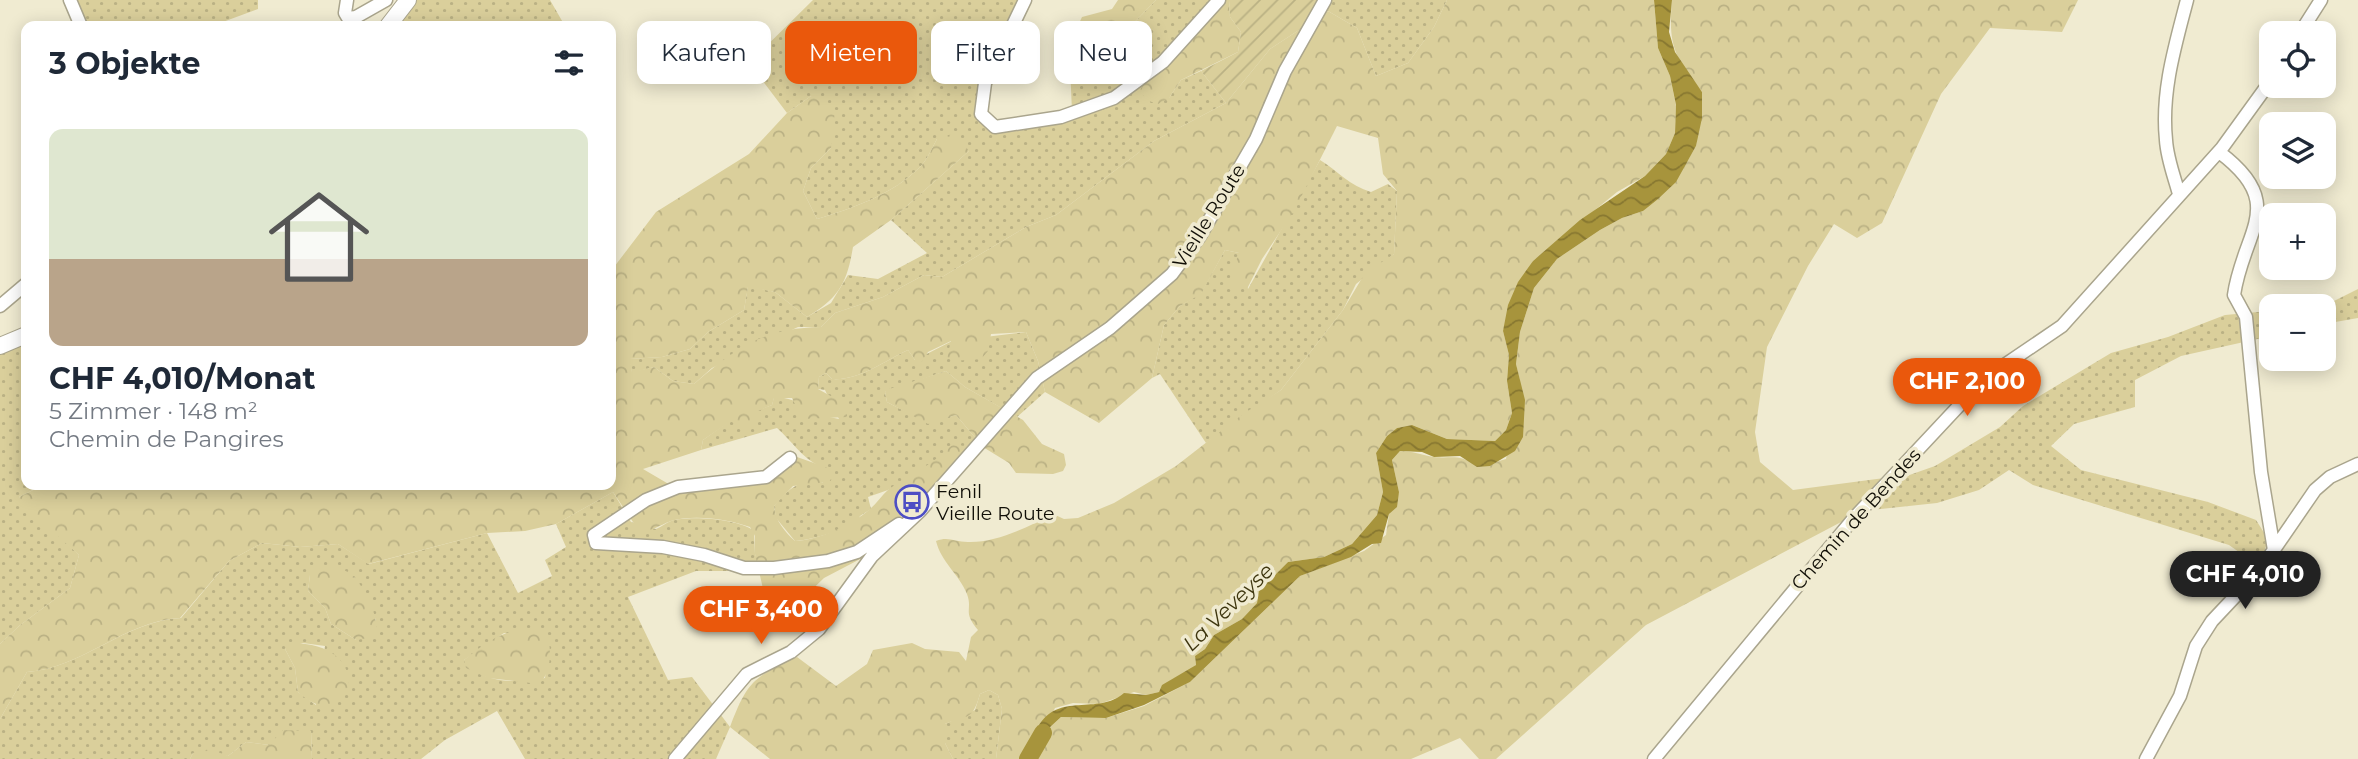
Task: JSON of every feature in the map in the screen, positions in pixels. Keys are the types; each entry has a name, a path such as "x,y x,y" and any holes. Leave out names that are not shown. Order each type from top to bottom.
{"main road":[{"path":"392,21 408,0"},
{"path":"0,346 21,337"}],"street":[{"path":"70,0 78,21"},
{"path":"347,0 345,13 348,18 356,17 386,0"},
{"path":"1025,0 982,91 981,114 995,127 1013,127 1074,114 1114,98 1163,62 1219,0"},
{"name":"Vieille Route","path":"920,511 1037,378 1149,297 1190,252 1256,139 1284,71 1325,0"},
{"path":"2179,194 2166,144 2164,120 2169,71 2187,0"},
{"path":"2308,21 2321,0"},
{"name":"Chemin de Bendes","path":"1654,759 1854,518 1962,399 1984,379 2062,326 2219,152 2259,97"},
{"path":"2219,152 2234,163 2258,197 2255,230 2234,295 2246,317 2261,472 2274,550"},
{"path":"0,306 21,288"},
{"path":"790,458 766,477 678,487 646,500 594,535 596,543 663,547 744,568 774,568 828,561 857,552 920,511"},
{"path":"2146,759 2180,696 2196,646 2274,550 2315,490 2330,477 2358,464"},
{"path":"675,759 747,674 797,648 819,629 872,556 920,511"}],"green space":[{"path":"67,0 258,0 258,9 226,21 75,21"},
{"path":"417,0 550,0 562,21 401,21"},
{"path":"813,0 1031,0 1020,21 931,21 931,84 990,84 985,109 997,124 1072,112 1071,84 1152,84 1152,21 1136,21 1156,0 1210,0 1169,98 1181,80 1201,71 1226,103 1154,141 1056,215 1026,227 942,277 924,275 883,297 835,313 821,327 798,327 712,368 694,384 673,381 654,367 632,373 629,359 662,357 690,349 708,332 744,310 748,286 775,292 807,317 831,303 848,275 878,279 927,253 891,220 969,151 937,139 923,164 885,193 817,219 803,191 811,168 831,148 811,96 787,113 765,84 771,84 771,41 785,28 785,84 917,84 917,21 792,21"},
{"path":"1118,0 1156,0 1136,21 1080,21 1082,17 1112,9"},
{"path":"1210,0 1229,0 1230,17 1241,32 1238,52 1181,80 1169,98 1158,104 1146,100 1140,90 1144,84 1152,84 1152,70 1174,50 1184,29"},
{"path":"1229,0 1328,0 1328,11 1270,49 1226,103 1201,71 1238,52 1241,32 1230,17"},
{"path":"1328,0 1447,0 1434,27 1408,63 1376,76 1357,28 1328,11"},
{"path":"1447,0 1654,0 1658,48 1670,76 1676,106 1675,133 1666,154 1645,176 1617,192 1533,261 1503,331 1509,355 1507,381 1512,413 1506,430 1495,441 1447,439 1412,425 1397,428 1387,436 1376,453 1383,492 1377,515 1352,544 1324,557 1288,562 1259,591 1257,603 1242,619 1214,635 1205,649 1195,656 1196,665 1166,684 1159,692 1146,695 1134,692 1099,704 1073,703 1055,708 1030,759 996,759 1002,709 998,695 989,690 980,694 968,716 945,724 945,743 953,759 770,759 730,727 741,700 753,683 770,670 797,657 836,686 867,664 873,650 912,643 925,649 959,652 966,661 971,637 978,630 969,615 967,594 936,541 990,540 1023,529 1053,514 1064,519 1078,518 1114,503 1176,466 1243,414 1281,390 1343,310 1365,273 1394,254 1397,191 1383,174 1378,138 1337,126 1294,211 1262,259 1247,289 1228,283 1239,253 1225,250 1201,294 1180,306 1164,325 1152,378 1099,423 1045,392 1038,361 1026,332 991,334 988,351 981,359 953,361 947,357 951,341 928,352 921,363 915,360 908,350 852,377 832,379 826,373 819,377 818,389 847,405 847,417 802,419 792,398 774,398 772,405 758,411 757,422 740,428 731,421 703,440 701,450 643,469 672,486 766,477 797,457 831,469 835,473 829,482 793,486 774,506 781,525 795,541 825,535 845,526 863,515 889,489 930,463 952,445 965,446 962,457 923,501 892,523 866,556 824,578 797,604 778,604 764,593 755,554 755,536 750,527 722,520 690,518 639,531 613,492 556,524 525,531 487,533 368,564 338,544 300,547 262,543 229,561 180,618 140,627 67,662 27,672 0,719 0,644 19,626 70,588 79,555 27,509 19,497 33,490 616,490 616,264 656,212 749,154 787,113 811,96 835,110 831,148 811,168 803,191 817,219 885,193 909,177 923,164 937,139 955,133 969,151 891,220 853,247 848,270 840,288 818,310 807,317 775,292 748,287 744,310 708,332 690,349 662,357 630,359 632,372 654,367 673,381 694,384 723,360 752,342 783,331 821,327 835,313 883,297 924,275 942,277 1026,227 1056,215 1154,141 1226,103 1270,49 1328,11 1357,28 1376,76 1408,63 1434,27"},
{"path":"1672,0 2078,0 2062,32 1990,28 1941,94 1882,223 1857,238 1834,224 1808,266 1767,347 1755,432 1760,462 1793,490 1892,477 1862,511 1646,625 1496,759 1479,759 1460,738 1411,759 1037,759 1048,729 1061,717 1106,718 1144,706 1190,682 1300,576 1364,551 1386,535 1389,514 1399,492 1392,460 1400,451 1461,458 1478,467 1506,459 1520,381 1516,364 1520,332 1534,288 1557,259 1600,230 1643,211 1688,160 1696,146 1702,92 1675,50 1671,28"},
{"path":"1320,160 1350,182 1371,192 1388,184 1397,191 1394,254 1356,284 1343,310 1281,390 1206,443 1160,374 1152,378 1164,325 1180,306 1201,293 1225,250 1239,253 1248,289"},
{"path":"2358,289 2358,318 2336,322 2336,300"},
{"path":"2259,312 2259,339 2181,356 2135,380 2135,407 2074,424 2051,446 2081,470 2208,502 2256,520 2268,539 2260,567 2229,545 2033,485 2009,470 1979,490 1937,503 1862,511 1892,477 1901,478 1935,466 2000,427 2023,406 2111,353 2168,337 2225,315"},
{"path":"1026,332 1038,361 1045,392 1017,417 965,387 946,371 885,392 887,402 912,414 937,419 956,415 983,447 962,457 964,447 888,490 868,497 871,509 860,516 854,528 795,541 776,518 774,506 789,490 801,483 823,483 819,466 777,428 701,450 703,440 731,420 772,405 774,397 793,400 839,419 825,390 818,389 819,377 826,373 832,379 852,377 908,350 915,360 952,341"},
{"path":"21,342 21,490 33,490 19,497 79,555 70,588 19,626 0,644 0,351"},
{"path":"946,371 965,387 1023,420 1042,444 1064,454 1066,465 1063,471 1053,474 1016,473 1009,463 983,447 956,415 928,424 887,402 885,392 889,389"},
{"path":"613,492 631,522 656,529 679,519 701,518 726,521 754,531 755,554 761,571 696,571 628,597 668,680 692,677 730,727 716,759 525,759 497,711 445,740 421,759 312,759 311,731 269,745 246,742 228,756 193,753 190,759 0,759 0,719 27,672 67,662 141,627 181,618 229,561 262,543 300,547 338,544 369,564 487,533 518,593 552,576 545,560 566,547 556,524","holes":["310,575 354,577 376,620 356,640 331,624 325,608 308,591","504,633 549,643 545,678 523,681 491,678 481,674 464,660","303,643 325,646 316,705 298,692 295,668 285,649"]},
{"path":"319,566 340,569 357,580 367,595 374,614 374,637 356,640 331,624 325,608 308,591 310,575"},
{"path":"531,629 548,635 549,641 548,667 539,684 488,678 466,668 464,660 487,643 512,631"},
{"path":"291,643 320,647 338,658 347,671 348,686 343,698 332,705 316,704 298,692 295,668 285,649"},
{"path":"989,690 998,695 1002,709 996,759 953,759 945,743 945,724 975,710 980,694"},
{"path":"283,730 311,731 312,759 190,759 193,753 210,749 228,756 246,742 269,745"}],"water":[{"path":"1654,0 1672,0 1669,32 1675,52 1702,92 1702,118 1696,146 1676,182 1658,199 1643,211 1600,230 1557,259 1534,288 1520,332 1516,364 1525,400 1523,437 1515,451 1490,466 1477,467 1460,456 1434,457 1422,452 1400,451 1392,460 1399,492 1397,507 1389,514 1381,543 1372,544 1351,557 1300,576 1190,682 1144,705 1106,718 1061,717 1048,729 1037,759 1030,759 1036,731 1046,716 1067,706 1114,700 1124,693 1146,695 1159,692 1162,685 1196,665 1195,656 1205,649 1214,635 1242,619 1257,603 1259,591 1288,562 1324,557 1352,544 1377,515 1383,492 1376,453 1387,436 1397,428 1412,425 1447,439 1495,441 1506,430 1512,413 1507,381 1509,355 1503,331 1508,305 1518,282 1533,261 1580,220 1645,176 1666,154 1675,133 1676,105 1670,76 1658,48"}],"waterway":[{"name":"La Veveyse","path":"1028,759 1043,733"}],"place":[{"name":"Fenil Vieille Route","path":"912,502"}]}
